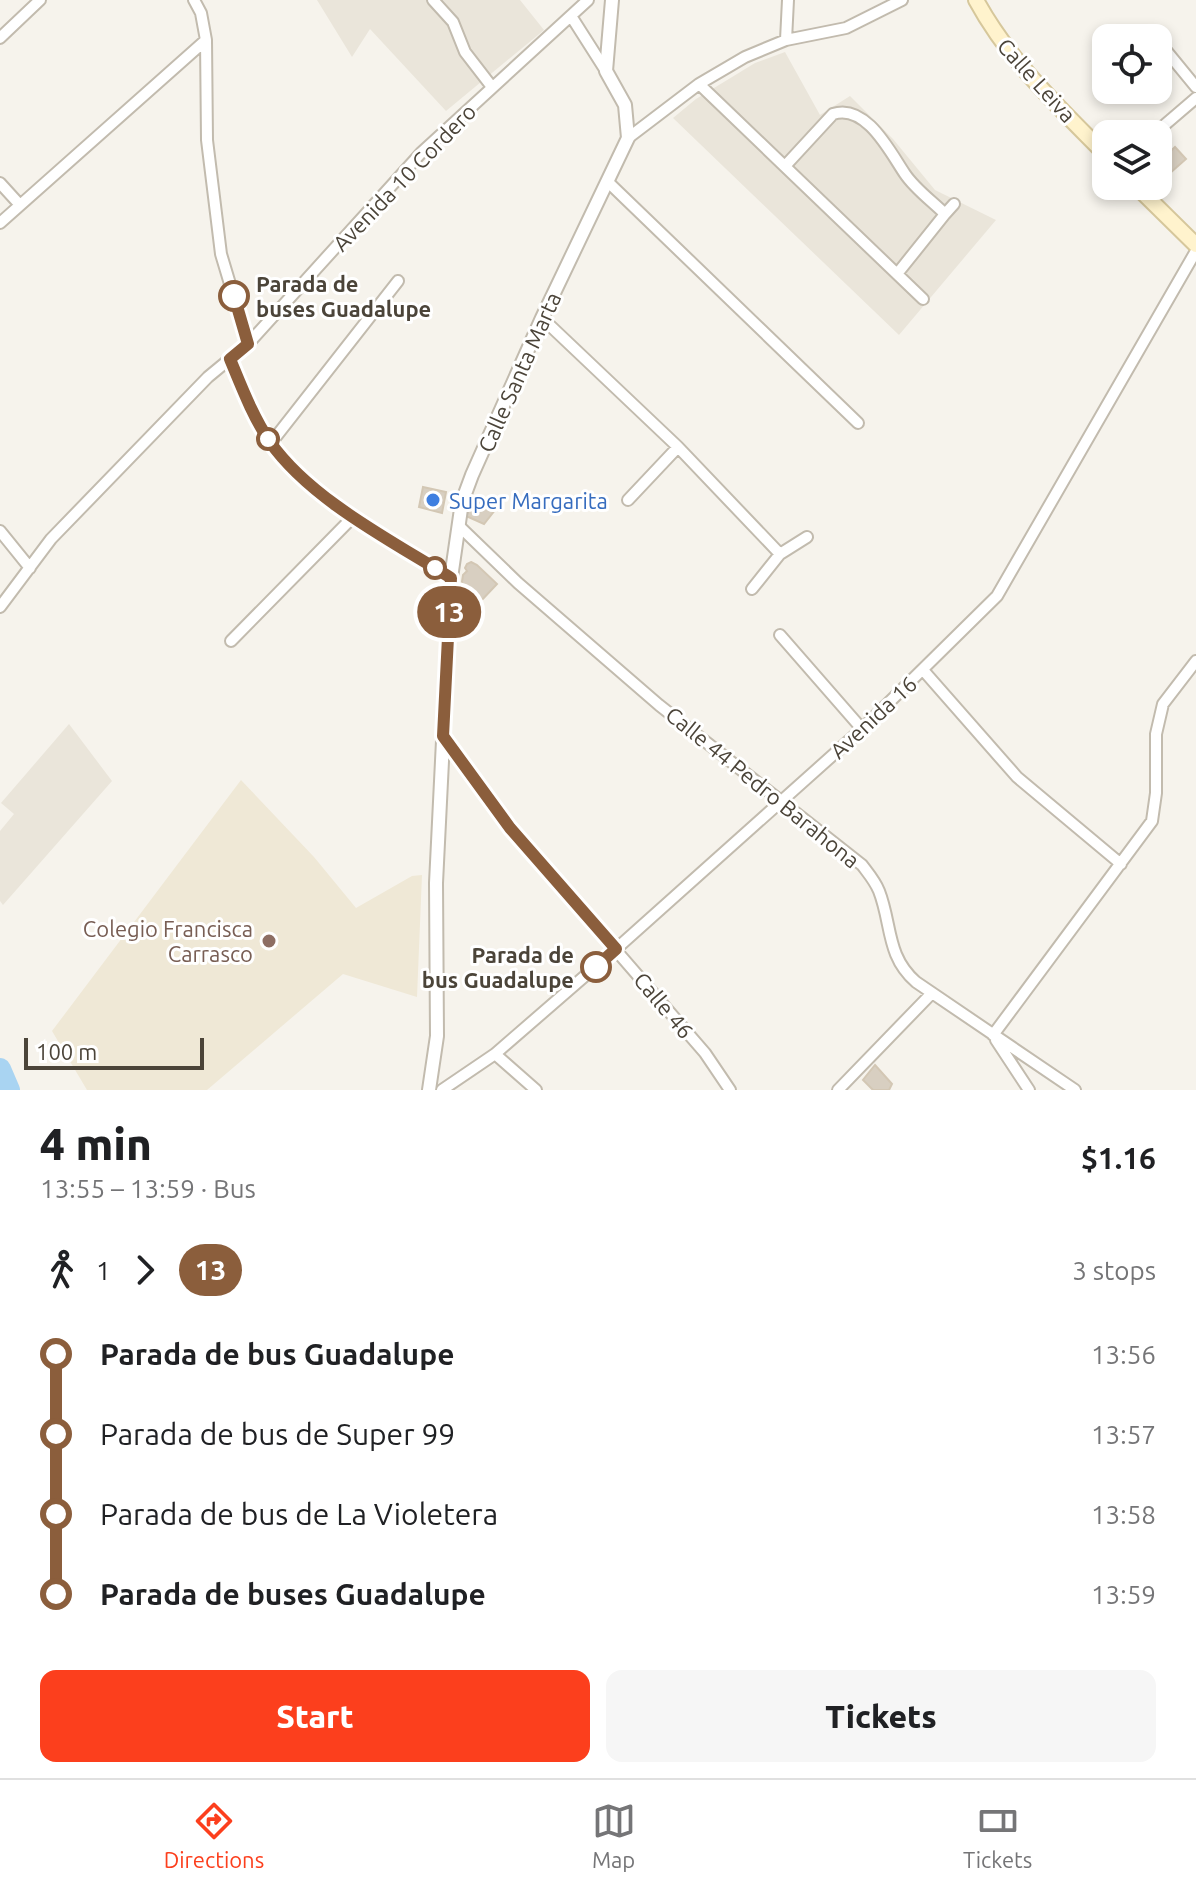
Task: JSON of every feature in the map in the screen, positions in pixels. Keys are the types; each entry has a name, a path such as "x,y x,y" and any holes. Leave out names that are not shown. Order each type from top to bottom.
{"main road":[{"name":"Calle Leiva","path":"976,0 1017,63 1092,141"},
{"path":"1150,200 1196,245"}],"street":[{"path":"0,38 40,0"},
{"path":"197,0 206,40 207,140 221,254 248,344"},
{"path":"433,0 453,22 465,52 492,87"},
{"name":"Avenida 10 Cordero","path":"0,607 51,539 208,377 248,344 421,153 588,0"},
{"path":"606,71 612,0"},
{"path":"786,40 788,0"},
{"path":"628,138 699,84 745,57 786,40 846,28 902,0"},
{"path":"571,16 625,105 628,138"},
{"path":"0,223 206,40"},
{"path":"1172,58 1196,87"},
{"path":"699,84 923,299"},
{"path":"1170,120 1196,98"},
{"path":"785,166 833,114 849,112 884,140 905,175 945,214"},
{"name":"Calle Santa Marta","path":"429,1090 437,1036 436,883 451,578 462,502 542,318 628,138"},
{"path":"608,182 858,423"},
{"path":"0,183 20,205"},
{"path":"897,274 954,204"},
{"name":"Avenida 16","path":"442,1090 495,1054 616,949 862,729 997,596 1196,251"},
{"path":"271,443 398,281"},
{"path":"542,318 678,447 780,554"},
{"path":"230,359 271,443 296,472 353,517 451,578"},
{"path":"628,500 678,447"},
{"path":"231,641 353,517"},
{"name":"Calle 44 Pedro Barahona","path":"458,525 518,583 659,705 862,865 879,890 893,947 907,975 1075,1090"},
{"path":"0,531 30,568"},
{"path":"752,589 780,554 807,537"},
{"path":"780,635 862,729"},
{"path":"1029,1090 993,1035 1152,821 1156,793 1156,734 1163,704 1196,661"},
{"path":"923,670 1017,777 1121,864"},
{"name":"Calle 46","path":"443,736 510,828 705,1053 730,1090"},
{"path":"838,1090 932,993"},
{"path":"495,1054 536,1090"}],"shaded area":[{"path":"317,0 520,0 544,30 446,111 370,29 352,57"},
{"path":"785,52 820,115 850,96 893,139 935,190 996,220 899,335 673,118 696,99 755,63"},
{"path":"69,724 112,781 3,905 0,901 0,831 14,814 1,803"},
{"name":"Colegio Francisca Carrasco","path":"241,780 314,857 356,908 412,876 422,875 417,997 343,974 207,1090 87,1090 52,1031"}],"building":[{"path":"1175,147 1186,159 1172,171 1172,150"},
{"name":"Super Margarita","path":"423,487 446,492 442,513 419,507"},
{"path":"474,499 495,510 484,524 466,516"},
{"path":"471,562 497,584 478,604 461,588 463,575 467,571 465,568"},
{"path":"875,1065 892,1084 889,1090 873,1090 863,1080"}],"waterway":[{"path":"0,1069 9,1090"}],"bus line":[{"name":"13","path":"234,296 248,344 230,359 260,425 280,455 314,488 353,517 451,578 443,736 510,828 616,949 596,967"}],"place":[{"name":"Parada de buses Guadalupe","path":"234,296"},
{"name":"Super Margarita","path":"433,500"},
{"name":"Colegio Francisca Carrasco","path":"269,941"},
{"name":"Parada de bus Guadalupe","path":"596,967"}]}
